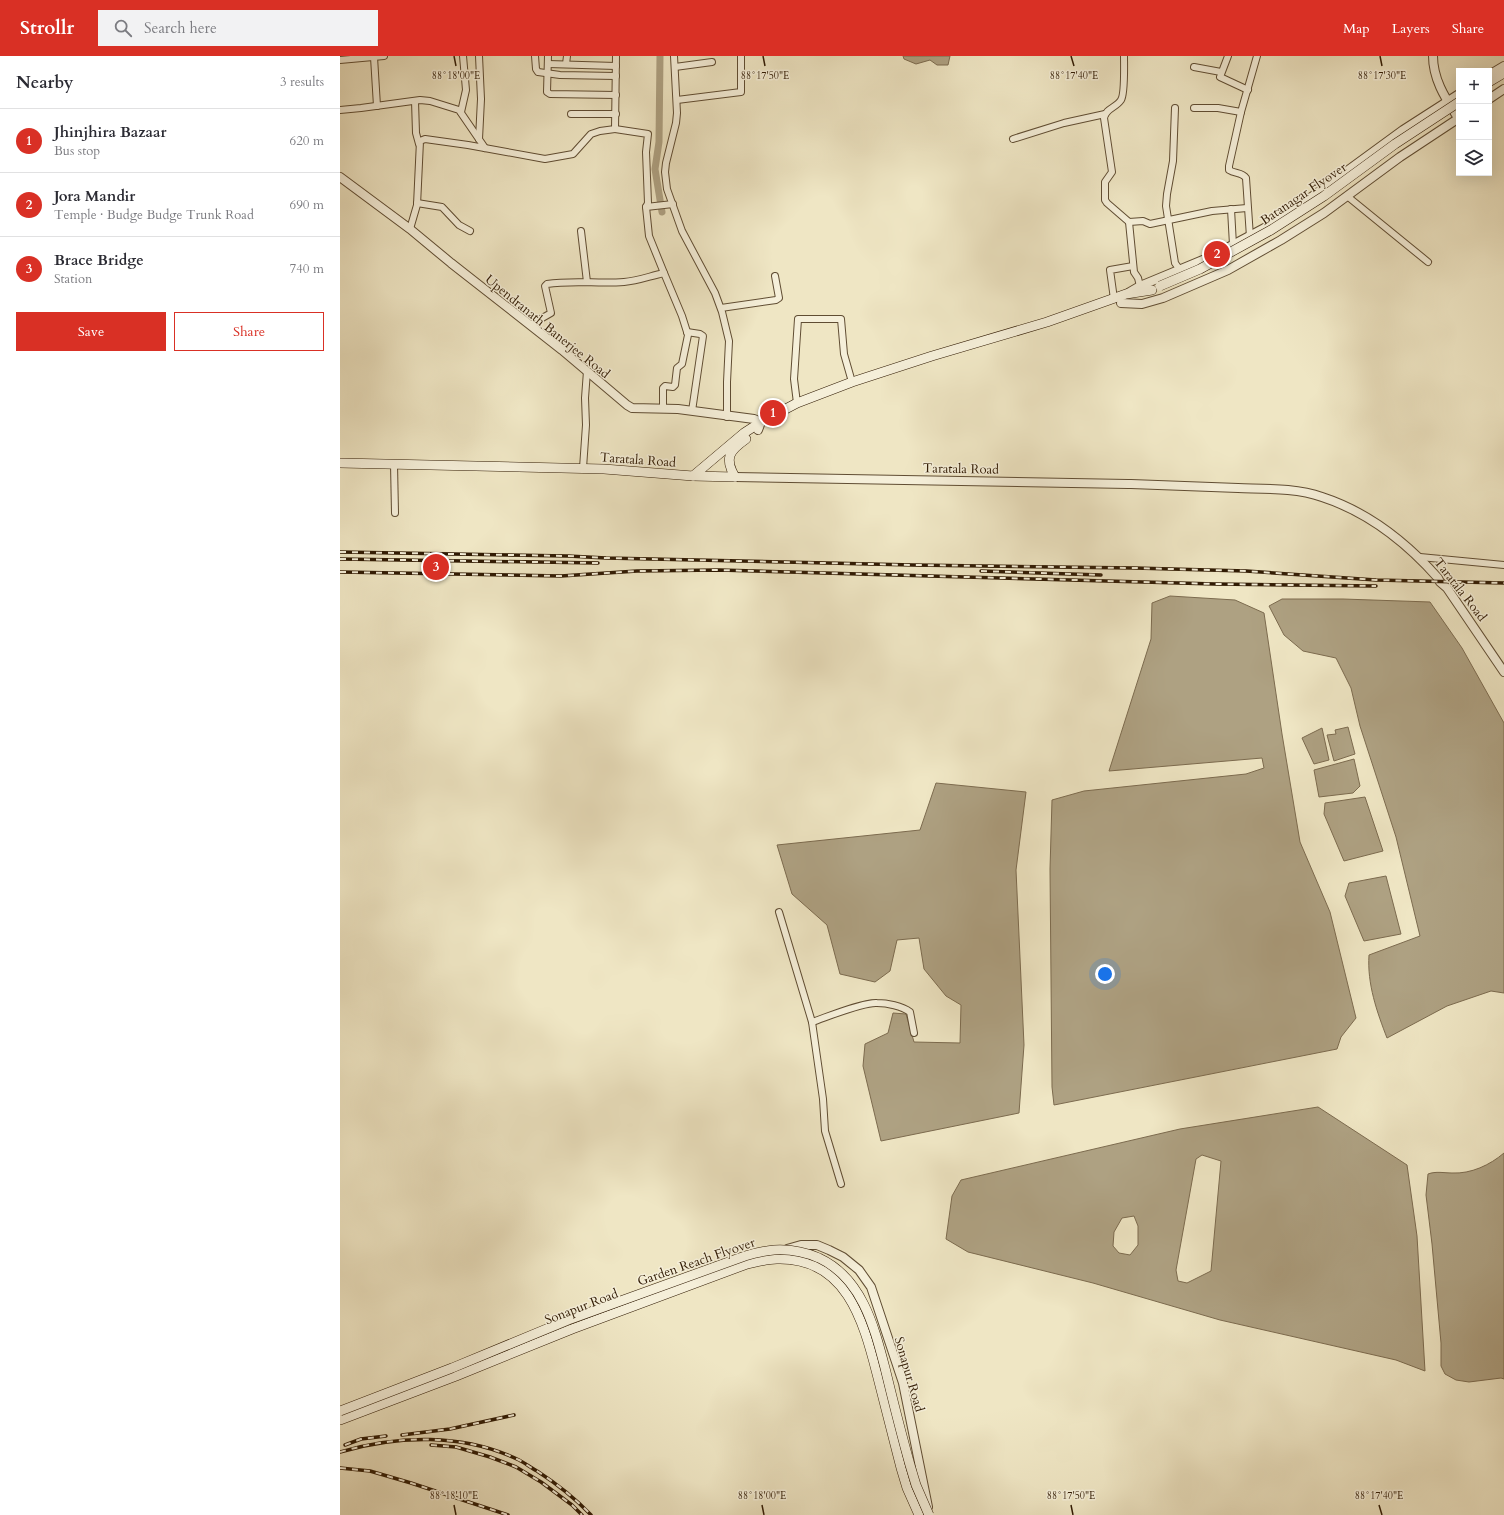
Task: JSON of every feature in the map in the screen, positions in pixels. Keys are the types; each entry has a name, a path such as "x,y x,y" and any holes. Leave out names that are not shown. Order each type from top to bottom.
{"main road":[{"path":"1492,80 1504,73"},
{"name":"Batanagar Flyover","path":"1156,288 1200,269 1271,230 1324,196 1395,144 1456,104"},
{"path":"693,476 732,442 797,403 852,382 932,356 1118,301 1126,294 1156,288"},
{"path":"735,477 729,466 729,457 737,446 759,426 800,407 939,358 1051,326 1156,288"},
{"name":"Taratala Road","path":"340,463 583,468 693,476 735,477"},
{"name":"Garden Reach Flyover","path":"340,1410 452,1368 568,1320 745,1256 775,1250 795,1251 814,1256 831,1265 845,1276 861,1299 877,1337 910,1465 916,1485 929,1515"},
{"name":"Garden Reach Flyover","path":"340,1420 472,1370 572,1329 747,1264 776,1259 793,1260 810,1265 826,1273 841,1286 853,1303 868,1340 907,1488 919,1515"}],"street":[{"path":"340,60 384,56"},
{"path":"460,112 466,90 463,56"},
{"path":"479,56 481,104 479,139"},
{"path":"535,56 536,71 548,74 616,76"},
{"path":"548,56 547,92 550,94 616,94"},
{"path":"566,64 567,56"},
{"path":"615,129 616,56"},
{"path":"674,56 676,124 665,172 667,189 682,231 716,293 721,308 729,341 727,417"},
{"path":"676,100 741,92 742,56"},
{"path":"1124,56 1122,97 1118,103 1107,110 1105,114 1105,132 1112,172 1104,182 1105,200 1129,222 1145,222 1150,224 1212,211 1231,208 1247,208"},
{"path":"1228,56 1220,77 1248,90"},
{"path":"1250,237 1246,178 1242,174 1231,172 1228,168 1241,112 1257,56"},
{"path":"1433,56 1434,75 1447,101 1456,114"},
{"path":"374,58 377,106"},
{"path":"675,67 712,62"},
{"path":"548,64 616,66"},
{"path":"1492,73 1504,66"},
{"path":"1194,67 1221,72"},
{"path":"1492,97 1504,89"},
{"path":"1126,294 1140,286 1180,270 1250,237 1296,209 1403,130 1456,96"},
{"path":"410,229 417,203 419,144 416,133 415,100"},
{"path":"340,110 415,100 430,101 456,108 485,148"},
{"path":"1175,108 1173,161 1166,200 1175,263 1180,270"},
{"path":"1194,108 1218,108 1241,112"},
{"path":"571,114 616,114"},
{"path":"1013,138 1064,123 1105,114"},
{"path":"1133,266 1110,270 1118,301 1142,304 1176,293 1206,280 1228,270 1281,240 1324,213 1400,157 1456,120"},
{"path":"419,144 420,141 425,139 537,158 559,157 575,153 591,134 597,132 615,129 648,134 646,150 648,202 646,207 649,236 688,337 682,364 677,368 675,385 665,386 663,388 663,409"},
{"name":"Upendranath Banerjee Road","path":"340,177 410,229 632,408 692,411 727,417 754,419 759,426"},
{"path":"1347,196 1428,262"},
{"path":"417,203 442,207 459,225 470,231"},
{"path":"646,207 673,204"},
{"path":"1231,208 1233,245"},
{"path":"1129,222 1134,274 1138,278 1140,286"},
{"path":"580,231 587,282"},
{"path":"530,325 550,314 546,285 557,282 625,282 642,280 664,273"},
{"path":"721,308 778,299 775,276"},
{"path":"797,403 794,379 798,319 840,319 844,354 852,382"},
{"path":"687,332 700,334 703,336 692,411"},
{"path":"583,468 586,425 587,371"},
{"path":"394,464 395,513"},
{"name":"Taratala Road","path":"735,477 1152,485 1298,492 1320,496 1335,501 1364,515 1420,557 1440,582 1447,588 1504,672"},
{"path":"1420,557 1504,565"},
{"path":"779,912 812,1022 825,1131 841,1184"},
{"path":"812,1022 861,1006 877,1003 901,1007 910,1012 914,1033"},
{"name":"Sonapur Road","path":"340,1410 434,1377 616,1304 708,1271 801,1246 817,1245 843,1257 859,1270 872,1288 903,1383 929,1515"}],"shaded area":[{"path":"903,56 950,56 948,65 937,65 930,60 916,64 904,59"},
{"path":"1170,596 1235,600 1264,613 1300,842 1330,912 1356,1018 1341,1037 1337,1049 1054,1105 1052,1087 1050,869 1052,800 1084,791 1246,774 1264,768 1262,758 1109,771 1151,639 1152,603"},
{"path":"1282,599 1343,599 1430,602 1462,648 1504,723 1504,993 1491,991 1447,1006 1387,1038 1376,1008 1371,987 1369,955 1420,936 1396,837 1360,726 1351,688 1336,658 1303,651 1284,635 1269,606"},
{"path":"1348,727 1355,754 1334,761 1327,735 1336,734 1335,730"},
{"path":"1322,728 1329,760 1314,764 1302,738"},
{"path":"1354,759 1360,786 1353,793 1319,797 1314,770"},
{"path":"936,783 1026,792 1016,870 1024,1045 1019,1113 881,1141 863,1066 865,1044 888,1033 893,1013 906,1014 914,1042 960,1043 961,1005 946,996 924,969 919,938 897,940 890,971 875,982 840,974 827,925 792,894 777,845 920,830"},
{"path":"1365,797 1383,851 1344,861 1324,814 1325,803"},
{"path":"1386,876 1401,934 1364,941 1345,896 1349,883"},
{"path":"1318,1107 1407,1165 1417,1236 1425,1371 1396,1360 1220,1320 1093,1283 968,1252 946,1239 952,1196 961,1180 1180,1129","holes":["1202,1155 1221,1161 1211,1271 1187,1283 1178,1281 1176,1270 1196,1159","1134,1216 1138,1226 1138,1245 1130,1255 1119,1253 1113,1246 1114,1232 1122,1218"]},
{"path":"1504,1153 1504,1379 1501,1378 1469,1382 1456,1380 1445,1374 1441,1366 1441,1343 1426,1195 1428,1174 1437,1172 1466,1172 1486,1165"}],"waterway":[{"path":"660,56 659,142 655,169 662,212"}],"railway":[{"path":"340,552 913,565 1134,568 1246,571 1376,580 1504,583"},
{"path":"340,559 598,563"},
{"path":"340,572 561,576 637,571 719,570 1215,584 1376,586"},
{"path":"981,571 1101,575"},
{"path":"402,1435 450,1429 514,1415"},
{"path":"345,1445 361,1439 386,1436"},
{"path":"340,1452 362,1446 407,1440 453,1441 476,1445 498,1451 524,1463 559,1486 591,1515"},
{"path":"431,1445 456,1447 490,1457 516,1467 541,1482 572,1505 582,1515"},
{"path":"340,1468 370,1471 508,1515"}],"place":[{"name":"Jora Mandir","path":"1217,254"},
{"name":"Jhinjhira Bazaar","path":"773,413"},
{"name":"Brace Bridge","path":"436,567"}]}
